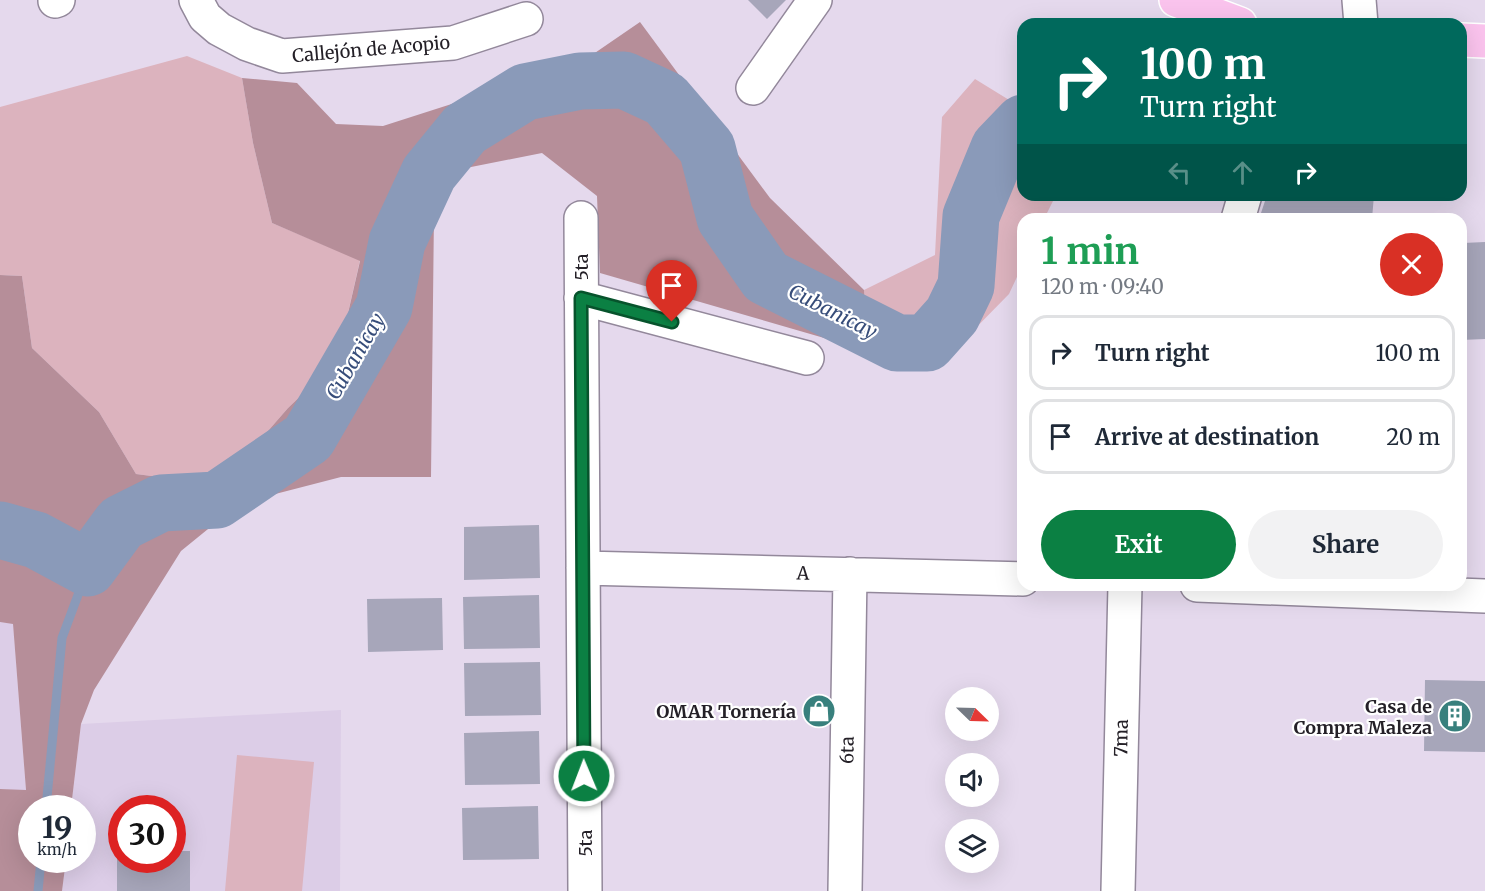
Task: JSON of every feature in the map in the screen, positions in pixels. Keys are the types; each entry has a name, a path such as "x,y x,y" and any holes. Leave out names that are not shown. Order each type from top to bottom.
{"main road":[{"path":"1176,0 1224,18"},
{"path":"1467,40 1485,41"}],"street":[{"name":"Callejón de Acopio","path":"196,0 205,17 219,29 247,44 282,56 453,44 526,19"},
{"path":"753,88 815,0"},
{"path":"1359,0 1360,18"},
{"name":"5ta","path":"581,218 585,891"},
{"path":"581,298 807,358"},
{"name":"A","path":"583,568 1017,579"},
{"name":"6ta","path":"845,891 850,574"},
{"name":"7ma","path":"1118,891 1125,591"},
{"path":"1354,591 1485,596"}],"shaded area":[{"path":"640,22 770,198 864,290 869,351 600,273 597,196 542,153 461,169 434,212 431,477 341,477 240,503 181,551 94,690 81,724 73,795 18,795 18,873 64,873 62,891 0,891 0,789 26,790 13,624 0,622 0,275 22,276 32,348 99,412 136,474 221,485 288,408 337,361 360,261 272,223 253,143 242,78 297,83 336,124 383,126 514,84 570,70"},
{"path":"187,56 242,78 253,143 272,223 360,260 337,361 288,408 221,485 136,474 99,412 32,348 22,276 0,275 0,107"},
{"path":"975,79 1014,103 1017,102 1017,201 1053,201 1047,213 1017,213 1017,277 1009,294 960,344 917,363 869,351 864,290 935,255 942,117"},
{"path":"0,622 13,623 26,791 0,789"},
{"path":"341,710 340,891 62,891 64,873 96,873 96,795 73,795 81,724"},
{"path":"237,755 314,762 302,891 225,891"}],"building":[{"path":"748,0 786,0 767,19"},
{"path":"1265,201 1374,201 1372,213 1261,213"},
{"path":"1485,242 1485,339 1467,340 1467,243"},
{"path":"539,525 540,578 464,580 464,527"},
{"path":"539,595 540,648 464,649 463,597"},
{"path":"442,598 443,650 368,652 367,599"},
{"path":"540,662 541,715 465,716 464,663"},
{"name":"Casa de Compra Maleza","path":"1425,680 1485,681 1485,752 1424,751"},
{"path":"539,731 540,784 465,785 464,733"},
{"path":"538,806 539,859 463,860 462,808"},
{"path":"186,851 190,851 190,891 117,891 117,873 186,873"}],"waterway":[{"name":"Cubanicay","path":"0,530 36,540 88,568 121,523 161,503 217,500 308,438 384,307 397,242 429,173 465,129 525,92 580,81 624,80 665,99 707,148 725,218 766,277 897,343 927,343 952,315 966,286 971,216 999,148 1017,129"},
{"path":"47,795 62,638 88,568"},
{"path":"38,891 40,873"}],"place":[{"name":"OMAR Tornería","path":"819,711"},
{"name":"Casa de Compra Maleza","path":"1455,716"}],"route":[{"path":"584,776 581,298 672,322"}]}
